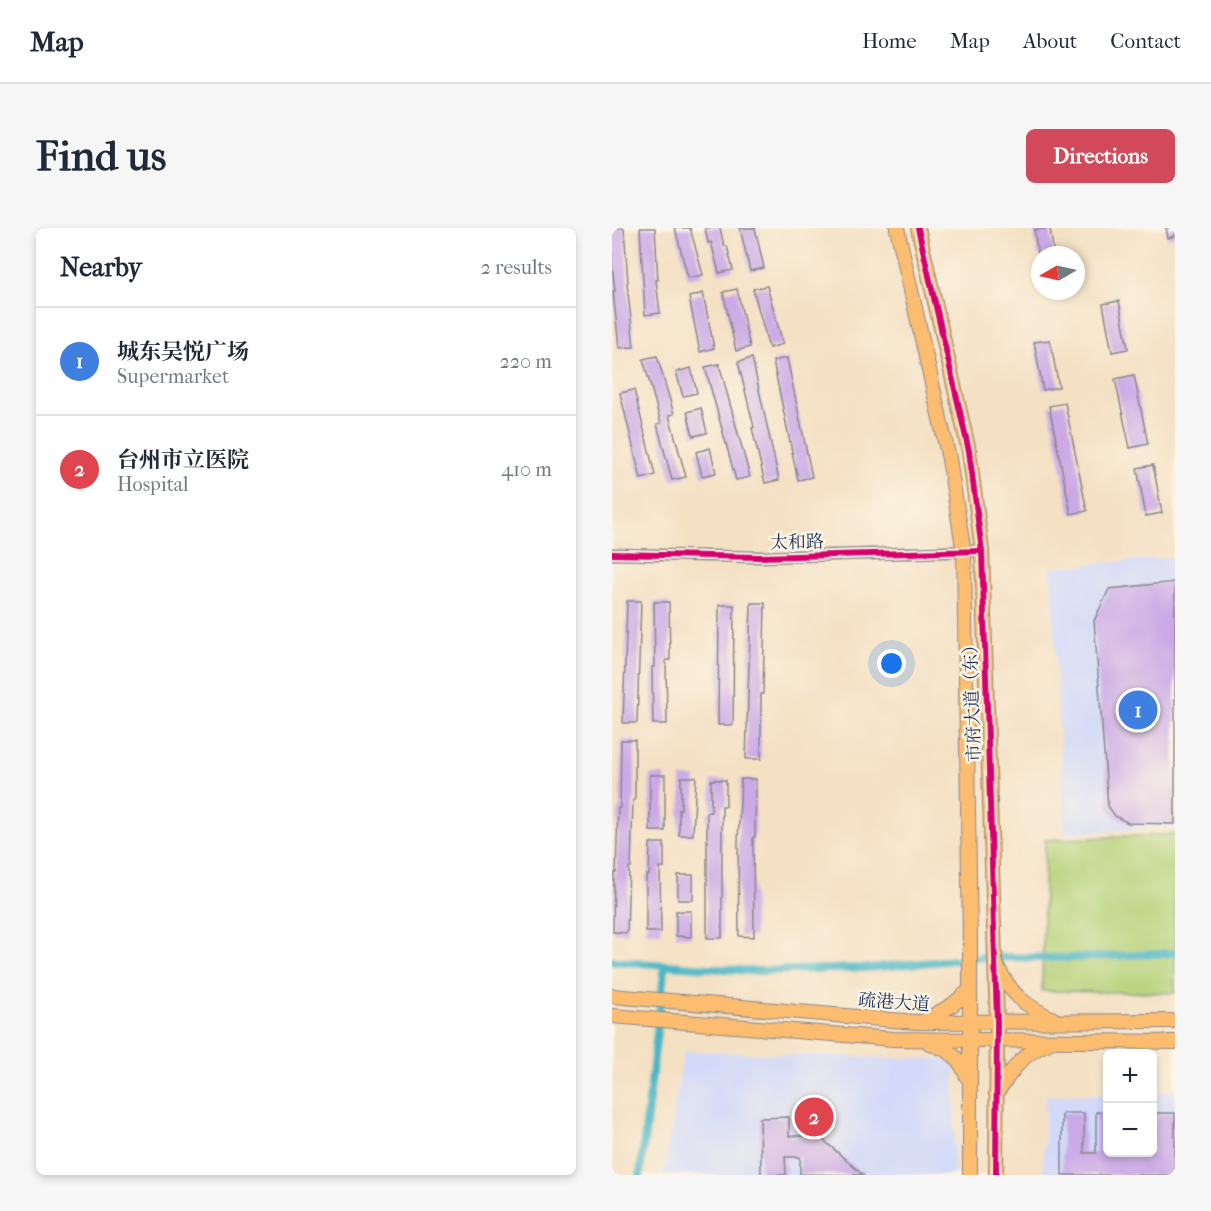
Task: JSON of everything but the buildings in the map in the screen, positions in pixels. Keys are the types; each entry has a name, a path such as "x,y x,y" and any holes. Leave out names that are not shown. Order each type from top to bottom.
{"main road":[{"name":"市府大道（东）","path":"897,228 949,459 964,553 970,941 970,1175"},
{"name":"市府大道（东）","path":"918,228 969,451 982,551 997,1022 996,1175"},
{"path":"994,960 1014,995 1024,1004 1058,1022"},
{"path":"920,1023 952,1005 969,986"},
{"name":"疏港大道","path":"612,996 920,1023 1175,1021"},
{"name":"疏港大道","path":"612,1016 917,1040 1175,1042"},
{"path":"917,1040 944,1047 951,1052 963,1066 969,1084"},
{"path":"996,1094 1009,1073 1021,1060 1031,1051 1052,1042"}],"street":[{"name":"太和路","path":"612,554 760,557 982,551"}],"shaded area":[{"path":"1175,557 1175,827 1065,833 1051,568"},
{"path":"684,1051 955,1060 954,1175 663,1175"},
{"path":"1175,1091 1175,1175 1043,1175 1046,1096 1103,1094 1103,1157 1157,1157 1157,1092"}],"green space":[{"path":"1175,834 1175,993 1042,991 1045,840"}],"waterway":[{"path":"612,961 751,971 867,968 987,957 1069,958 1175,953"},
{"path":"640,1175 665,965"}],"cycle path":[{"path":"918,228 969,451 982,551 997,1022 996,1175"},
{"path":"612,554 760,557 982,551"}],"place":[{"name":"城东吴悦广场","path":"1138,710"},
{"name":"台州市立医院","path":"814,1117"}]}
